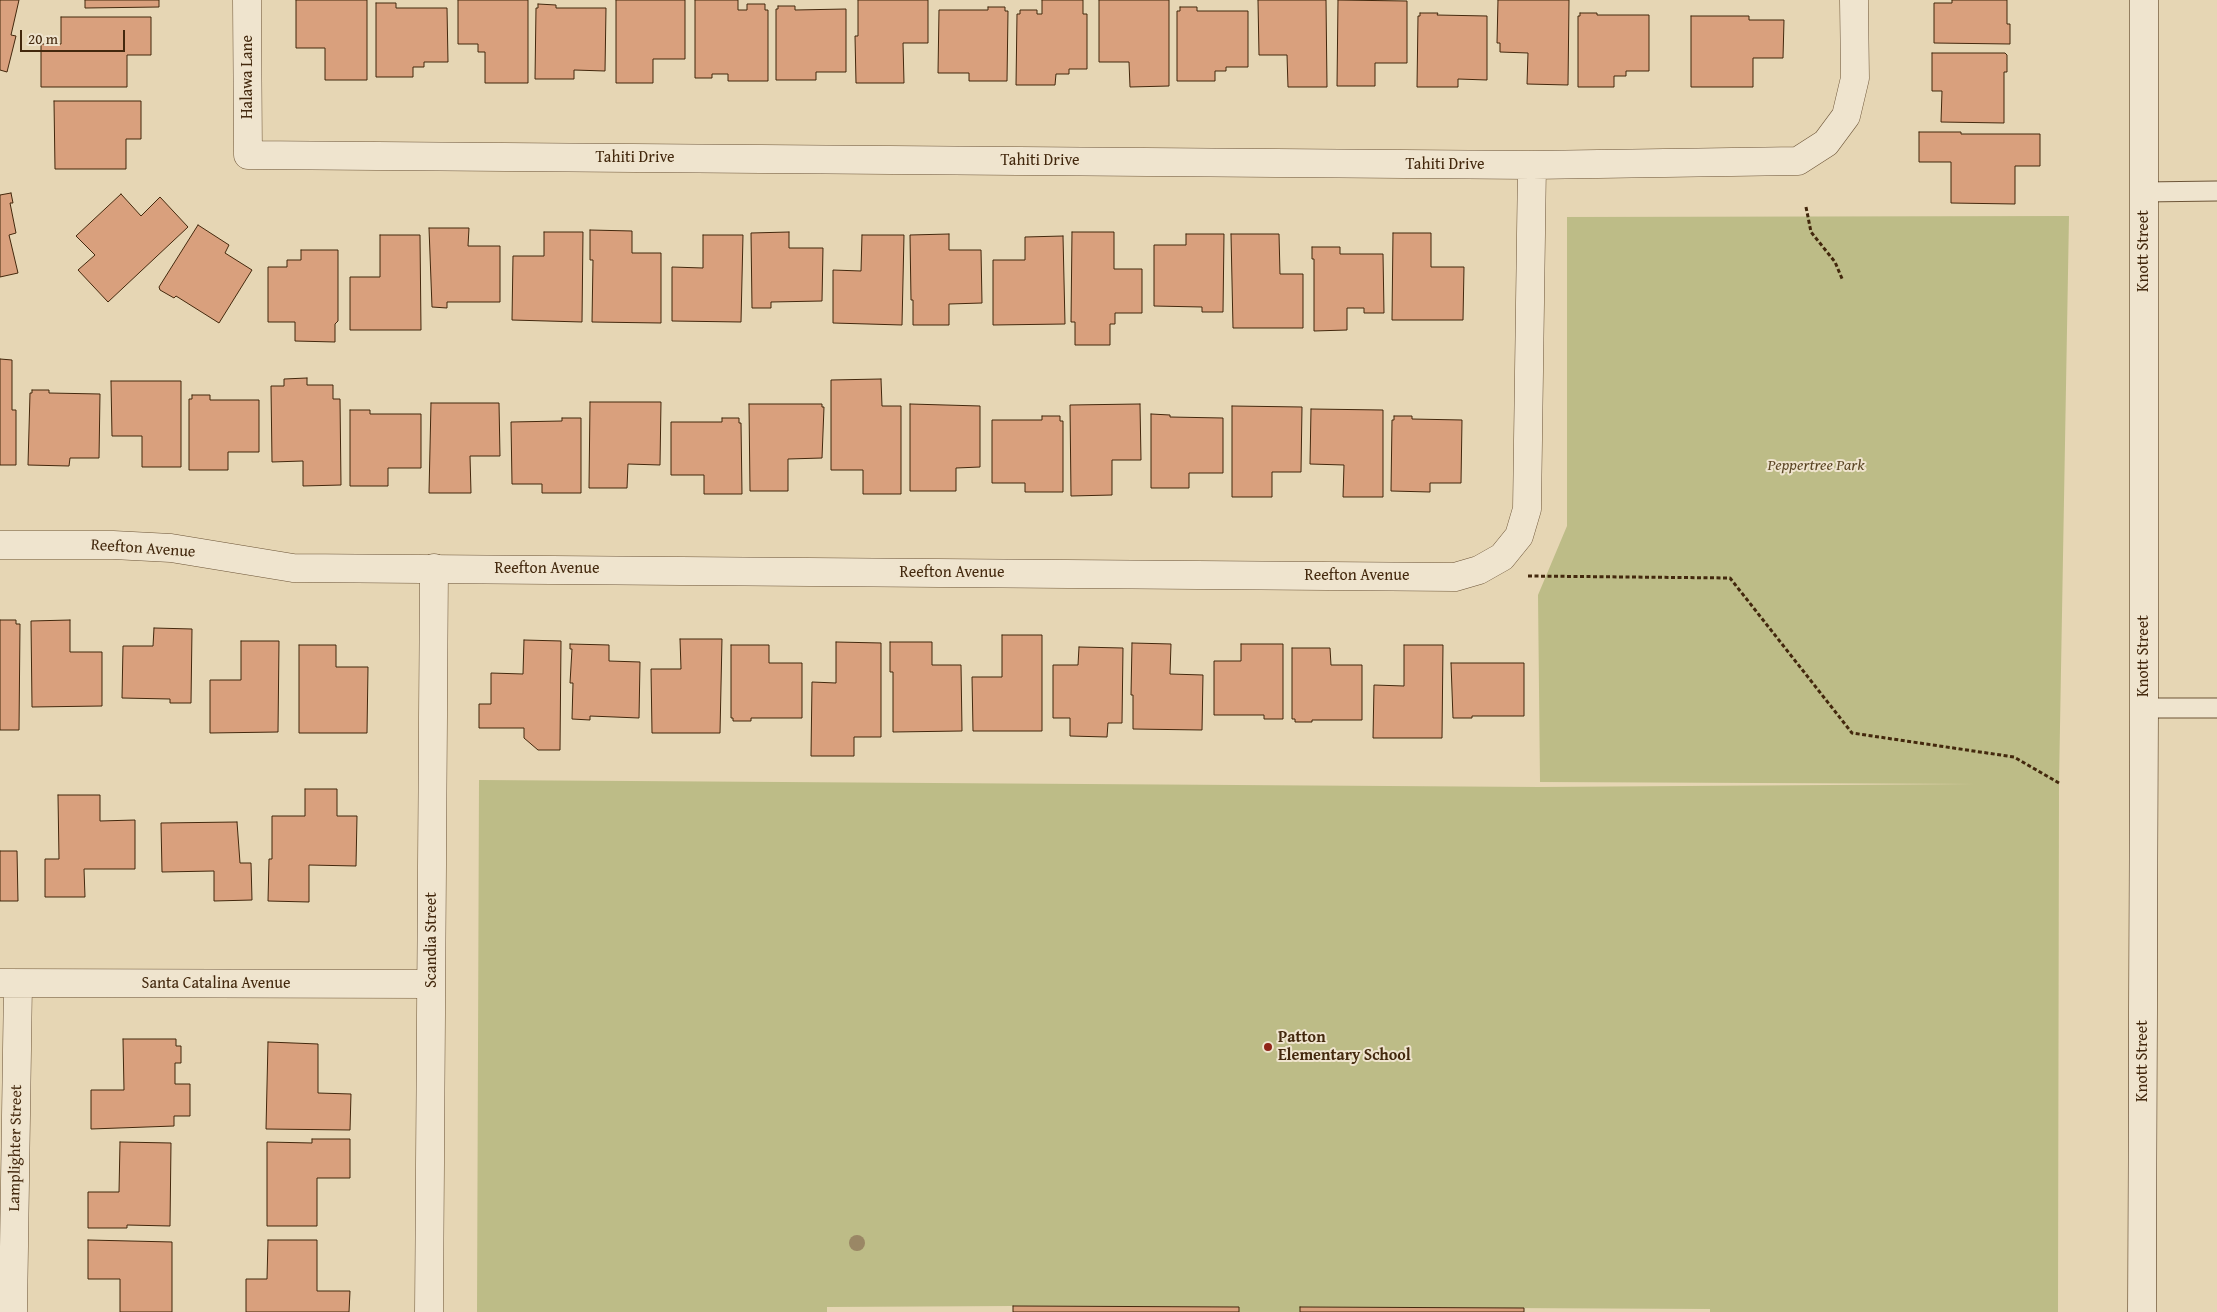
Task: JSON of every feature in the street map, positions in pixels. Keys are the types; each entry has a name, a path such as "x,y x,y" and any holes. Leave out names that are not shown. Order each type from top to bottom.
{"street":[{"name":"Halawa Lane","path":"247,0 248,155"},
{"name":"Tahiti Drive","path":"248,155 1532,165 1798,161 1826,143 1846,116 1855,78 1854,0"},
{"name":"Knott Street","path":"2142,1312 2144,0"},
{"name":"Reefton Avenue","path":"0,545 113,545 171,548 293,568 1455,577 1479,570 1502,557 1519,536 1527,509 1532,165"},
{"name":"Scandia Street","path":"429,1312 434,568"},
{"name":"Santa Catalina Avenue","path":"9,983 431,984"},
{"name":"Lamplighter Street","path":"9,983 13,1312"}],"lane":[{"path":"2144,192 2217,191"},
{"path":"2144,708 2217,708"}],"path":[{"path":"1806,207 1811,232 1835,262 1843,281"},
{"path":"1526,576 1730,578 1852,733 2014,757 2059,783"}],"green space":[{"name":"Patton Elementary School","path":"2069,216 2059,783 2058,1312 1710,1312 1710,1309 1300,1307 1300,1312 1239,1312 1238,1307 1013,1306 827,1307 827,1312 477,1312 479,780 1539,787 1975,784 1540,782 1538,595 1567,526 1567,217"}],"building":[{"path":"0,0 19,0 11,35 16,36 7,72 0,70"},
{"path":"85,0 159,0 159,7 85,8"},
{"path":"296,0 367,0 367,80 325,80 325,48 296,48"},
{"path":"458,0 528,0 528,83 485,83 485,52 478,52 478,44 458,44"},
{"path":"616,0 685,0 685,59 653,59 653,83 616,83"},
{"path":"695,0 738,0 738,10 747,10 747,4 765,4 765,10 768,10 768,81 728,81 728,74 712,74 712,78 695,78"},
{"path":"858,0 928,0 928,43 903,43 904,83 856,83 855,36 858,36"},
{"path":"1042,0 1083,0 1083,14 1087,14 1087,69 1069,69 1069,74 1056,74 1055,85 1016,85 1017,14 1020,14 1020,10 1037,10 1037,14 1042,14"},
{"path":"1099,0 1169,0 1169,86 1130,87 1129,62 1099,62"},
{"path":"1258,0 1326,0 1327,87 1288,87 1287,55 1259,55"},
{"path":"1338,0 1407,1 1407,63 1375,63 1375,86 1337,86"},
{"path":"1498,0 1569,0 1568,85 1527,84 1528,53 1500,52 1500,43 1497,43"},
{"path":"1952,0 2007,0 2007,24 2010,24 2010,44 1934,43 1934,3 1952,3"},
{"path":"376,3 396,3 396,8 447,8 448,62 424,62 424,67 413,67 413,77 376,77"},
{"path":"538,4 556,5 556,8 606,8 605,71 574,70 574,79 535,79 536,8 538,8"},
{"path":"778,6 795,6 795,10 846,9 846,72 816,72 816,80 776,80 776,9 778,9"},
{"path":"988,7 1005,7 1005,11 1008,11 1007,81 969,81 969,73 938,73 939,10 988,10"},
{"path":"1180,7 1197,7 1197,11 1248,11 1248,67 1226,67 1226,71 1215,71 1215,81 1177,81 1177,11 1180,11"},
{"path":"1420,13 1487,16 1487,80 1458,79 1458,87 1417,87 1418,16 1420,16"},
{"path":"1580,13 1597,13 1597,15 1649,15 1649,71 1626,71 1626,76 1614,76 1614,87 1578,87 1578,16 1580,16"},
{"path":"1691,16 1749,16 1749,20 1784,20 1783,58 1753,58 1753,87 1691,87"},
{"path":"61,17 151,17 151,55 127,55 127,87 41,87 41,44 61,44"},
{"path":"1932,53 2005,53 2007,55 2007,72 2004,72 2004,123 1941,122 1942,91 1932,91"},
{"path":"54,101 141,101 141,139 126,139 126,169 55,169"},
{"path":"1919,132 2040,134 2040,166 2015,166 2015,204 1951,203 1951,162 1919,162"},
{"path":"11,193 13,203 10,203 16,233 9,235 18,273 0,277 0,195"},
{"path":"121,194 141,216 160,197 188,227 108,302 78,270 95,255 76,236"},
{"path":"198,225 229,245 225,253 252,270 219,323 176,296 174,298 160,290 159,287"},
{"path":"429,228 469,228 468,246 500,246 500,302 447,302 447,308 432,307"},
{"path":"590,230 632,231 632,253 661,253 661,323 592,322 593,260 590,260"},
{"path":"544,232 583,232 582,322 512,320 513,256 544,256"},
{"path":"789,232 789,248 823,248 822,301 771,302 771,308 752,308 751,233"},
{"path":"1072,232 1114,232 1114,269 1142,269 1142,313 1115,313 1115,324 1110,324 1110,345 1075,345 1075,322 1071,322"},
{"path":"1393,233 1431,233 1431,267 1464,267 1463,320 1392,320"},
{"path":"949,234 949,250 981,250 982,303 949,304 949,325 913,325 910,235"},
{"path":"1186,234 1224,234 1223,312 1202,312 1202,307 1154,306 1154,245 1186,245"},
{"path":"1231,234 1279,234 1280,274 1303,274 1303,328 1233,328"},
{"path":"380,235 420,235 421,330 350,330 350,277 380,277"},
{"path":"703,235 743,235 741,322 672,321 672,267 703,268"},
{"path":"862,235 904,235 902,325 833,323 833,270 861,271"},
{"path":"1063,236 1065,324 993,325 993,260 1025,260 1025,237"},
{"path":"1312,247 1340,247 1340,254 1383,254 1384,313 1364,313 1364,308 1347,308 1347,330 1314,331 1314,259 1312,259"},
{"path":"301,250 338,250 338,321 335,324 335,342 295,341 295,322 268,322 268,267 287,267 287,260 301,260"},
{"path":"0,359 12,360 12,410 16,410 16,465 0,465"},
{"path":"307,378 307,385 333,385 333,399 340,399 341,485 303,486 303,461 272,462 271,386 284,386 284,379"},
{"path":"881,379 882,406 901,406 901,494 863,494 863,470 831,470 831,380"},
{"path":"111,381 181,381 181,467 142,467 142,436 112,436"},
{"path":"32,390 49,390 49,393 100,394 99,458 70,458 69,466 28,465 30,393 32,393"},
{"path":"192,395 210,395 210,400 259,400 259,452 228,452 228,470 189,470 189,399 192,399"},
{"path":"590,402 661,402 660,465 628,464 627,488 589,488"},
{"path":"431,403 499,403 500,456 470,456 471,493 429,493"},
{"path":"749,404 822,404 822,407 824,407 822,458 788,459 788,491 750,491"},
{"path":"910,404 980,406 980,467 956,468 956,491 910,491"},
{"path":"1140,404 1141,460 1112,460 1112,495 1071,496 1070,405"},
{"path":"1232,406 1302,407 1301,472 1272,472 1272,497 1232,497"},
{"path":"1311,409 1383,410 1383,497 1343,497 1344,465 1310,464"},
{"path":"350,410 370,410 370,414 421,414 421,468 388,468 388,486 350,486"},
{"path":"1151,414 1170,415 1170,417 1223,418 1223,473 1189,473 1189,488 1151,488"},
{"path":"1042,416 1060,416 1060,421 1063,421 1063,492 1025,492 1025,483 992,483 992,420 1042,420"},
{"path":"1394,416 1412,416 1412,419 1462,420 1461,483 1430,483 1430,492 1391,491 1392,420 1394,420"},
{"path":"562,418 581,418 581,493 542,493 542,484 512,484 511,422 562,421"},
{"path":"722,418 739,418 739,423 741,423 742,494 704,494 704,475 671,475 671,422 722,422"},
{"path":"0,620 16,620 16,624 20,624 19,730 0,730"},
{"path":"70,620 70,652 102,652 102,706 32,707 31,621"},
{"path":"154,628 192,629 191,703 170,703 170,699 122,698 123,646 153,646"},
{"path":"1002,635 1042,635 1042,731 973,731 972,677 1002,677"},
{"path":"680,639 722,639 720,733 652,733 651,669 681,669"},
{"path":"524,640 561,641 560,750 538,750 524,738 524,728 479,728 479,704 491,704 491,673 523,674"},
{"path":"241,641 279,641 278,732 210,733 210,680 241,680"},
{"path":"836,642 881,643 881,737 854,737 854,756 811,756 812,682 836,683"},
{"path":"890,642 932,642 932,665 961,665 962,731 893,732 893,672 890,672"},
{"path":"1132,643 1171,644 1170,674 1203,675 1202,730 1133,729 1133,695 1131,695"},
{"path":"570,644 609,645 609,661 640,662 639,718 590,716 590,720 572,719 573,683 570,683 572,649 570,649"},
{"path":"1241,644 1283,644 1283,719 1264,719 1264,715 1214,715 1214,661 1241,661"},
{"path":"299,645 336,645 336,667 368,667 367,733 299,733"},
{"path":"731,645 769,645 769,663 802,663 802,718 751,718 751,721 733,721 733,718 731,718"},
{"path":"1404,645 1443,645 1442,738 1373,738 1374,685 1404,686"},
{"path":"1079,647 1123,648 1122,723 1108,723 1107,737 1070,736 1070,718 1053,718 1053,665 1078,665"},
{"path":"1292,648 1330,648 1331,665 1362,665 1362,720 1295,722 1295,719 1292,719"},
{"path":"1451,663 1524,663 1524,716 1453,718"},
{"path":"305,789 337,789 337,816 357,816 356,866 309,865 309,902 268,901 269,859 272,859 272,816 305,816"},
{"path":"58,795 100,795 100,821 135,820 135,869 84,869 85,897 45,897 45,859 59,859"},
{"path":"237,822 240,863 251,863 252,900 214,901 214,871 162,872 161,823"},
{"path":"0,851 17,851 18,901 0,901"},
{"path":"123,1039 176,1039 176,1046 181,1046 181,1063 175,1063 175,1084 190,1084 190,1116 174,1116 174,1126 91,1129 91,1090 124,1090"},
{"path":"268,1042 318,1044 318,1093 351,1094 350,1130 266,1129"},
{"path":"312,1139 350,1139 350,1178 317,1178 317,1226 267,1226 267,1142 312,1143"},
{"path":"120,1142 171,1143 170,1226 127,1225 127,1228 88,1228 88,1192 119,1192"},
{"path":"88,1240 172,1242 172,1312 120,1312 120,1279 88,1279"},
{"path":"268,1240 317,1240 317,1291 350,1291 349,1312 246,1312 246,1279 267,1279"},
{"path":"1013,1306 1239,1307 1239,1312 1013,1312"},
{"path":"1300,1307 1524,1308 1524,1312 1300,1312"}],"place":[{"name":"Patton Elementary School","path":"1268,1047"}],"park label":[{"name":"Peppertree Park","path":"1816,466"}]}
